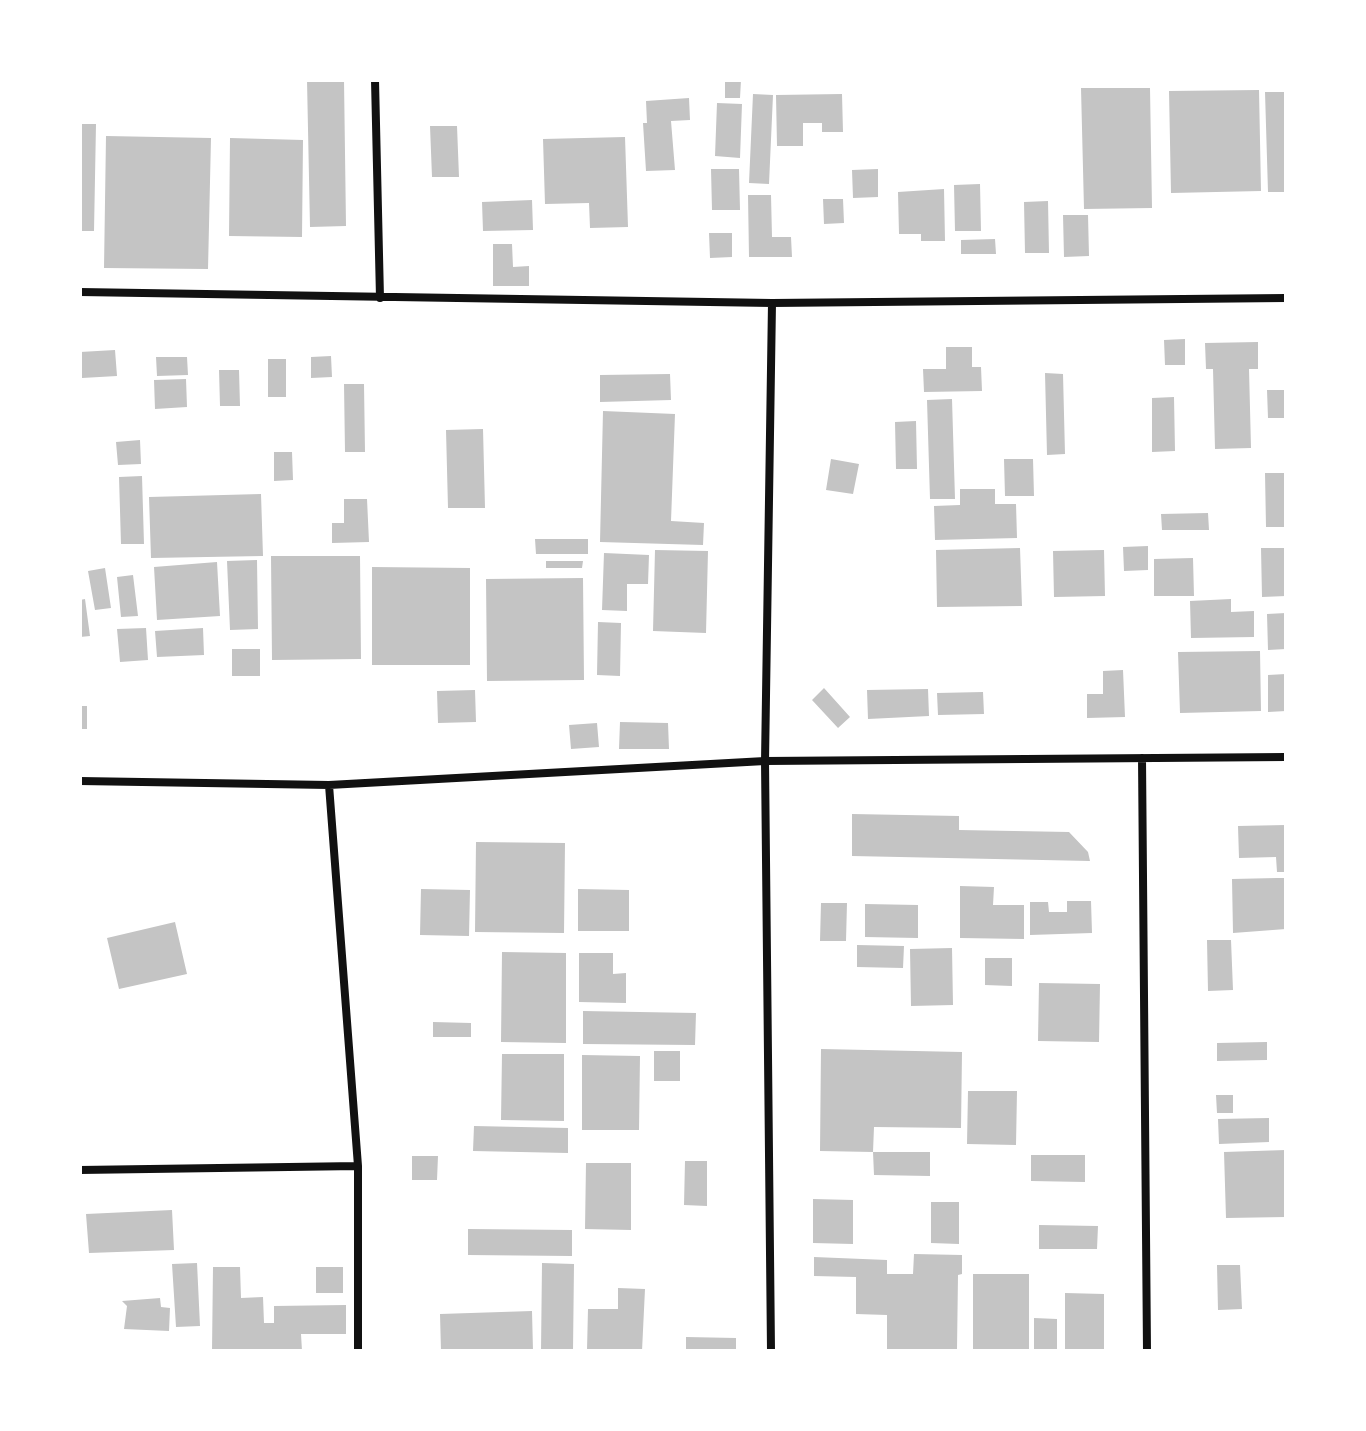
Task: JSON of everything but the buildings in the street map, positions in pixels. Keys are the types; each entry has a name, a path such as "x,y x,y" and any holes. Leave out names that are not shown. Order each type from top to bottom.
{"street":[{"path":"375,80 380,298"},
{"path":"80,292 772,303 1286,298"},
{"path":"771,1351 765,761 772,303"},
{"path":"80,781 329,785 765,761 1286,757"},
{"path":"1142,758 1147,1351"},
{"path":"329,785 358,1166 358,1351"},
{"path":"80,1170 358,1166"}]}
